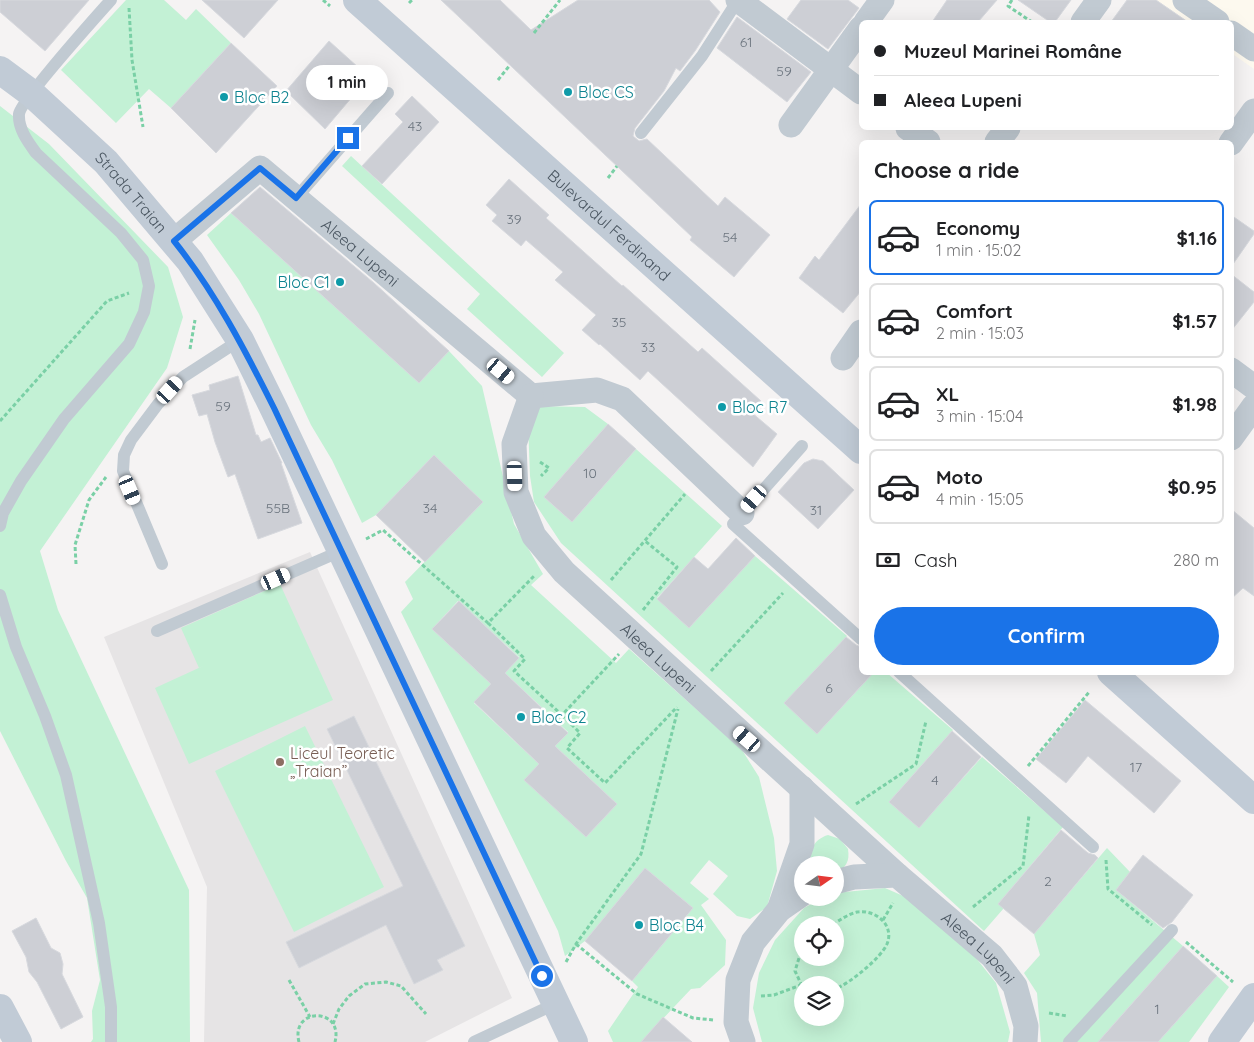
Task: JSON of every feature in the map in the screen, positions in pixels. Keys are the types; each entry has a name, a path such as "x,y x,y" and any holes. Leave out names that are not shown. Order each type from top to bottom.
{"street":[{"name":"Bulevardul Ferdinand","path":"357,0 859,448"},
{"path":"738,0 859,91"},
{"path":"867,20 882,0"},
{"path":"1084,20 1099,0"},
{"path":"1185,0 1214,20"},
{"path":"790,125 859,31"},
{"path":"1234,35 1254,49"},
{"name":"Strada Traian","path":"0,70 25,103 106,162 190,261 240,340 352,545 555,1004 574,1042"},
{"path":"1234,140 1254,111"},
{"path":"911,130 925,140"},
{"path":"999,140 1006,130"},
{"name":"Aleea Lupeni","path":"174,241 260,168 531,396 514,444 516,492 534,536 564,572 692,691 802,788 896,875 992,956 1015,986 1026,1026 1025,1042"},
{"path":"843,358 859,335"},
{"path":"1234,372 1254,387"},
{"path":"531,396 597,390 622,399 742,513"},
{"path":"1234,434 1254,406"},
{"path":"1114,675 1254,800"},
{"path":"779,910 802,844 802,788"},
{"path":"844,879 854,876 896,875"},
{"path":"739,1021 738,980 753,942 779,910 794,900"},
{"path":"1222,1042 1246,992"},
{"path":"0,1008 18,1042"}],"lane":[{"path":"0,526 3,512 21,481 64,419 129,344 144,312 149,286 144,260 121,233 36,153 26,140 21,126 25,103 111,0"},
{"path":"641,134 702,56 738,0"},
{"path":"296,198 388,93"},
{"path":"162,564 123,471 124,455 131,440 158,404 183,377 240,340"},
{"path":"802,446 732,524 859,637"},
{"path":"158,631 352,545"},
{"path":"0,595 16,647 46,716 66,775 99,923 111,1007 110,1042"},
{"path":"902,675 1094,847"},
{"path":"1069,1042 1169,933"},
{"path":"474,1042 555,1004"}],"path":[{"path":"128,0 132,60 143,127"},
{"path":"534,33 560,0"},
{"path":"1012,0 1008,6 1029,20"},
{"path":"498,80 510,65"},
{"path":"608,178 617,166"},
{"path":"0,422 107,301 149,286"},
{"path":"183,377 193,339 196,312"},
{"path":"76,564 75,545 89,500 124,455"},
{"path":"594,600 702,475"},
{"path":"352,545 383,530 488,623 525,659 514,671 580,733 568,748 605,783 678,705 641,854 576,944 563,967"},
{"path":"562,715 631,634 677,567 644,541"},
{"path":"488,623 552,558"},
{"path":"692,691 795,580"},
{"path":"1017,779 1090,691"},
{"path":"834,818 916,764 931,701"},
{"path":"953,923 1023,866 1032,792"},
{"path":"1094,847 1106,859 1108,889 1246,992"},
{"path":"844,919 856,912 873,913 883,920 889,931 887,944 872,963 844,985"},
{"path":"576,944 637,994 693,1018 739,1021 774,994 794,988"},
{"path":"290,980 310,1016"},
{"path":"334,1024 339,1009 349,996 365,984 386,982 401,986 426,1014"},
{"path":"1021,1007 1088,1021"},
{"path":"299,1042 298,1030 304,1020 316,1015 323,1016 334,1024 336,1030 335,1042"}],"shaded area":[{"path":"1156,0 1254,0 1254,69 1234,55 1234,20 1185,20"},
{"name":"Liceul Teoretic „Traian”","path":"310,552 512,998 425,1042 204,1042 207,887 104,637"}],"green space":[{"path":"126,0 164,0 186,20 196,9 231,43 171,108 149,89 116,123 61,70"},
{"path":"0,106 49,144 168,267 183,317 167,368 40,551 58,610 189,890 190,1042 91,1042 93,1039 92,1011 100,980 87,898 66,861 0,731"},
{"path":"351,156 564,353 542,377 467,309 480,294 342,166"},
{"path":"231,213 419,383 449,351 482,386 514,524 543,574 531,585 616,663 629,649 742,750 759,777 774,838 777,871 767,907 750,919 737,916 713,894 728,876 709,860 690,883 709,899 701,905 726,940 725,965 700,988 691,989 641,1042 613,1042 608,1031 638,987 632,981 693,908 645,868 585,941 565,956 558,931 401,612 413,599 405,582 483,502 434,455 376,515 362,523 332,460 311,425 259,314 239,280 207,235","holes":["458,601 519,657 505,673 568,732 555,746 617,804 586,837 525,780 539,764 474,703 491,684 432,629"]},
{"path":"534,406 585,407 608,424 544,497 572,522 636,449 722,526 657,598 689,628 755,556 847,636 785,703 817,734 871,675 889,675 953,730 889,802 919,827 982,757 1063,827 999,903 1004,908 984,931 561,543 534,502 530,476 528,423"},
{"path":"280,584 333,700 189,764 155,688 199,668 181,628"},
{"path":"305,726 384,887 294,932 215,771"},
{"path":"828,835 840,839 848,849 848,857 844,866 844,856 811,856 813,847 823,837"},
{"path":"1107,848 1130,872 1116,890 1183,946 1098,1042 1041,1042 1037,993 1024,973 1040,955 1034,934"},
{"path":"885,888 917,902 964,943 996,983 1010,1032 1008,1042 762,1042 753,1008 759,973 775,940 794,919 794,966 844,966 844,916 797,916 808,906 844,906 844,892"},
{"path":"1217,976 1229,987 1189,1042 1158,1042"}],"building":[{"path":"0,0 89,0 45,51 0,12"},
{"path":"202,0 278,0 244,38"},
{"path":"441,0 500,0 531,30 578,0 709,0 720,12 680,71 676,68 664,91 635,128 633,136 639,141 647,139 718,206 725,197 770,235 734,277 690,240 692,237"},
{"path":"801,0 848,0 859,8 828,49 787,19"},
{"path":"947,0 997,0 980,20 933,20"},
{"path":"1018,0 1071,0 1056,20 1047,20"},
{"path":"1127,0 1156,0 1185,20 1112,20"},
{"path":"737,17 811,72 787,102 717,48"},
{"path":"329,41 369,77 325,129 286,91"},
{"name":"Bloc B2","path":"231,43 277,86 216,153 171,108"},
{"path":"412,96 439,122 382,184 362,166 403,122 395,114"},
{"path":"509,179 549,215 546,218 622,286 698,352 702,348 761,401 751,412 777,434 753,467 648,371 640,380 582,330 596,315 555,280 563,272 526,240 521,246 492,221 497,215 486,205"},
{"name":"Bloc C1","path":"260,187 374,283 449,351 419,383 231,213"},
{"path":"859,207 859,293 843,313 799,278 815,256 819,260"},
{"path":"1234,217 1254,231 1254,234 1234,263"},
{"path":"1234,276 1254,292 1254,302 1234,327"},
{"path":"238,376 256,435 258,435 261,442 270,438 282,463 302,523 258,539 235,474 228,477 207,414 199,416 192,395 210,390 209,385"},
{"path":"608,424 636,449 572,522 544,497"},
{"path":"434,455 483,502 425,562 376,515"},
{"path":"813,459 823,461 854,490 818,529 778,492 804,463"},
{"path":"1234,511 1254,528 1254,596 1243,588 1234,596"},
{"path":"736,538 755,556 689,628 657,599 694,557 708,569"},
{"name":"Bloc C2","path":"459,601 519,658 505,673 568,733 555,746 617,804 586,837 524,780 539,764 474,702 491,684 432,629"},
{"path":"846,637 859,646 859,675 871,675 817,734 784,703"},
{"path":"1085,700 1181,781 1154,813 1088,756 1066,783 1036,759"},
{"path":"354,716 465,946 437,960 443,970 414,984 386,925 299,968 286,942 403,886 327,729"},
{"path":"952,731 981,757 919,828 889,802"},
{"path":"1061,830 1088,853 1098,858 1034,934 998,904"},
{"path":"1143,855 1193,895 1172,922 1163,928 1116,890"},
{"name":"Bloc B4","path":"645,868 693,908 632,981 585,941"},
{"path":"36,918 51,948 60,953 63,964 62,974 83,1017 61,1029 37,982 29,972 26,957 12,931"},
{"path":"1183,946 1217,976 1158,1042 1098,1042"},
{"path":"663,1017 692,1042 641,1042"}],"place":[{"name":"Bloc CS","path":"568,92"},
{"name":"Bloc B2","path":"224,97"},
{"name":"Bloc C1","path":"340,282"},
{"name":"Bloc R7","path":"722,407"},
{"name":"Bloc C2","path":"521,717"},
{"name":"Liceul Teoretic „Traian”","path":"280,762"},
{"name":"Bloc B4","path":"639,925"}],"route":[{"path":"348,138 296,198 260,168 174,241 190,261 240,340 274,408 542,976"}]}
